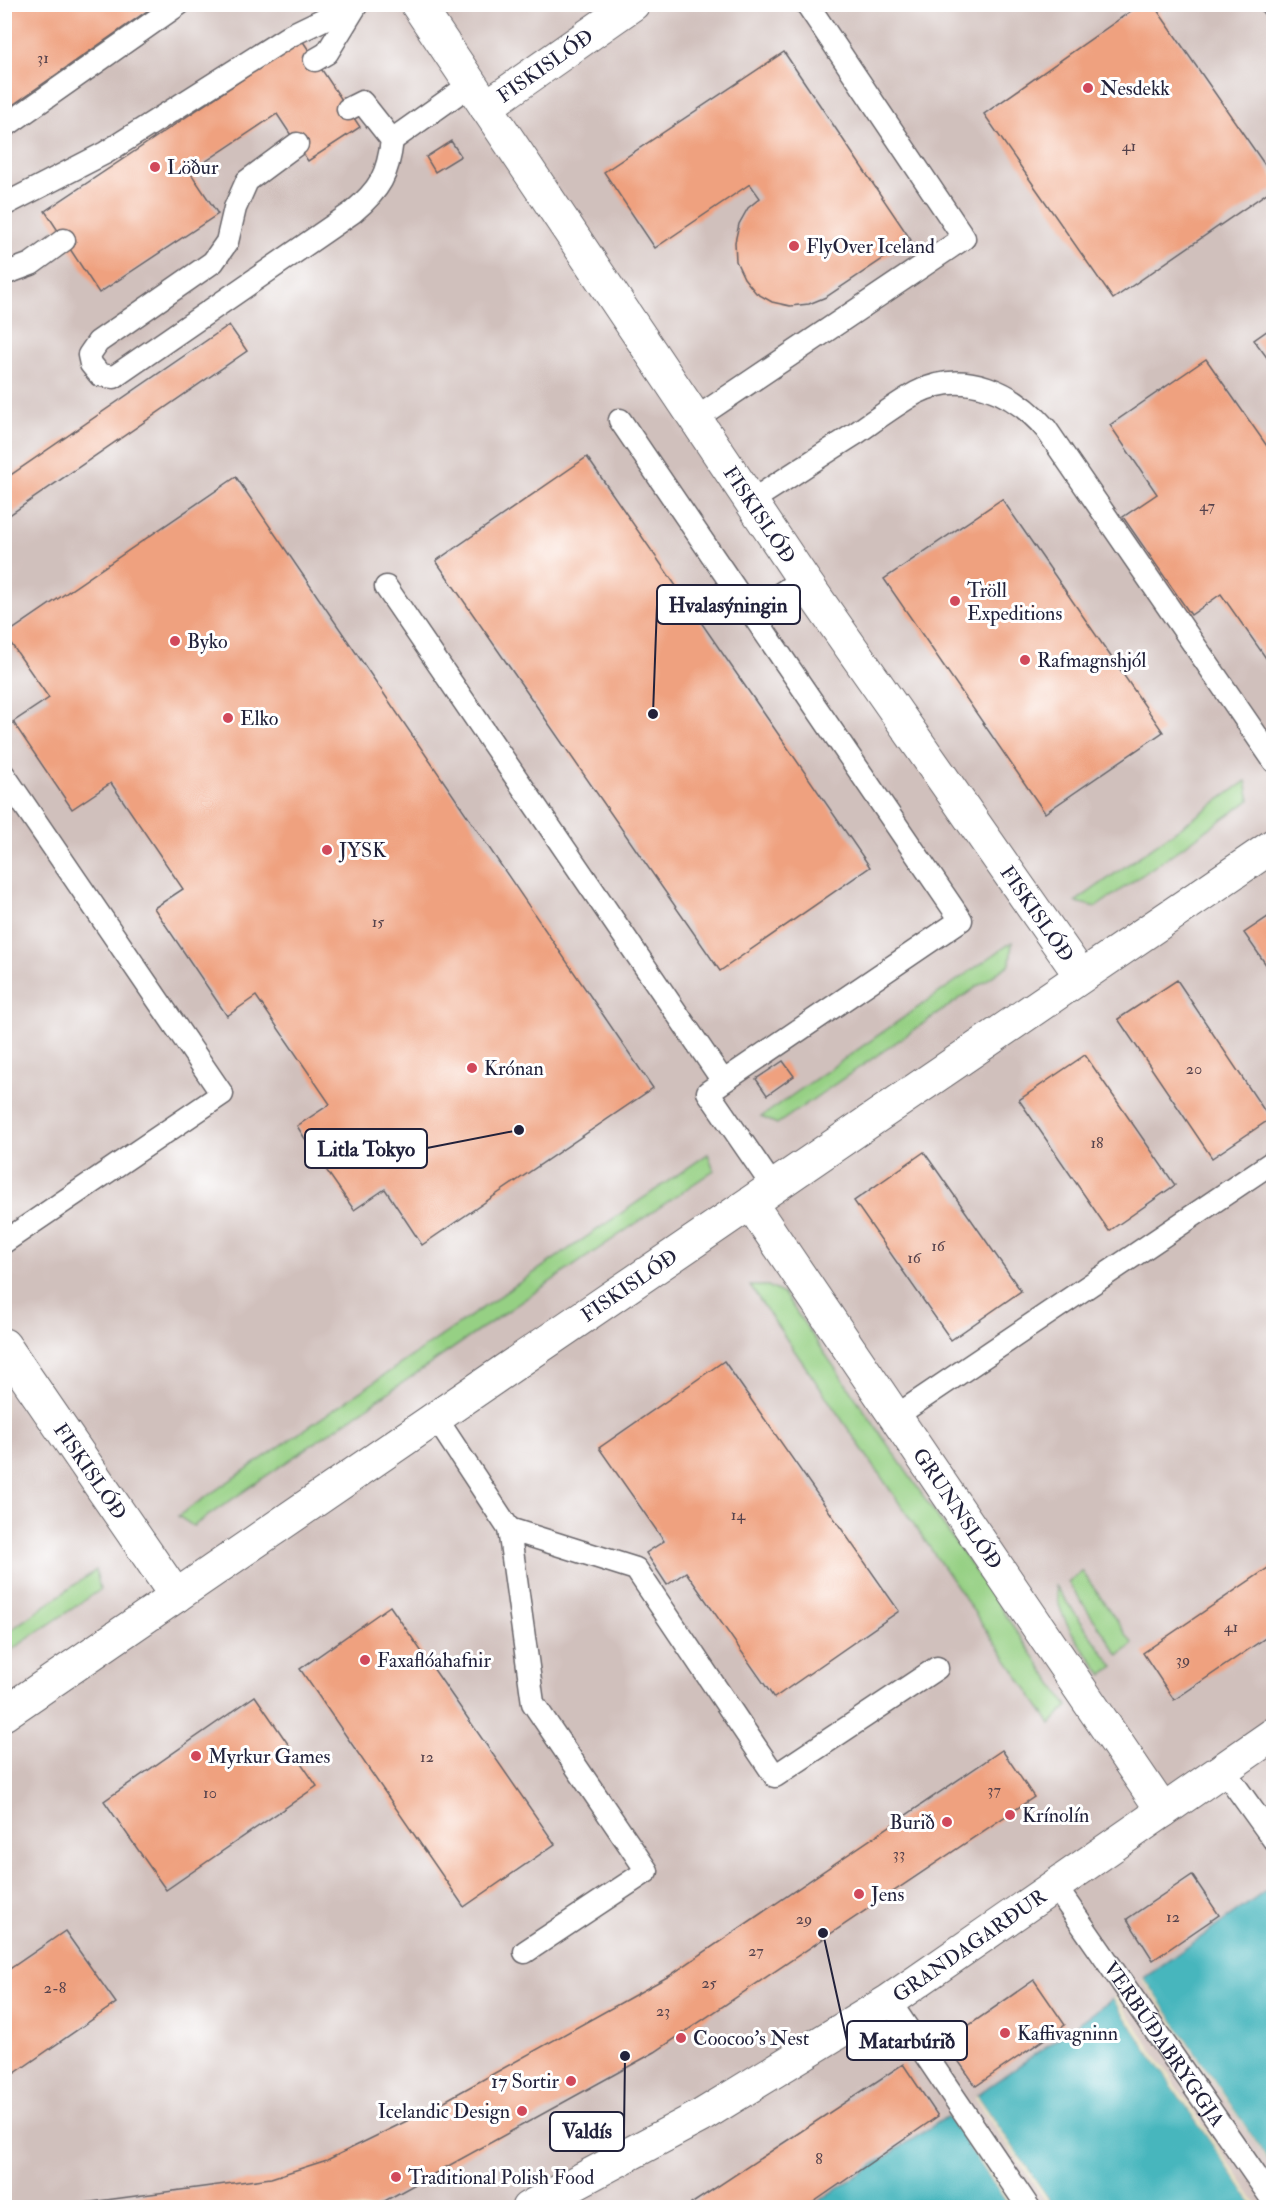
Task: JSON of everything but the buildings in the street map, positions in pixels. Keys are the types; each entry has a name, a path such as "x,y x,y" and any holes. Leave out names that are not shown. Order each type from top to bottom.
{"street":[{"name":"FISKISLÓÐ","path":"417,4 803,579 1081,976"},
{"name":"FISKISLÓÐ","path":"478,96 633,4"},
{"name":"FISKISLÓÐ","path":"4,1714 763,1196 891,1104 1274,845"},
{"name":"GRUNNSLÓÐ","path":"763,1196 896,1416 1163,1811"},
{"name":"FISKISLÓÐ","path":"4,1345 176,1596"},
{"name":"GRANDAGARÐUR","path":"528,2208 701,2116 889,2001 1274,1734"}],"lane":[{"path":"4,127 179,4"},
{"path":"315,60 327,53 356,4"},
{"path":"4,205 105,153 291,35 356,4"},
{"path":"696,419 964,238 807,4"},
{"path":"392,140 478,96"},
{"path":"297,144 247,181 235,208 227,242 213,262 98,342 90,354 91,364 100,375 114,377 353,212 375,194 389,166 392,140 362,102 348,109"},
{"path":"4,274 31,264 64,240"},
{"path":"751,501 917,393 954,384 973,384 992,388 1031,411 1046,429 1274,761"},
{"path":"620,420 960,920 708,1092 763,1196"},
{"path":"752,614 803,579"},
{"path":"386,587 723,1081"},
{"path":"4,775 222,1094 4,1242"},
{"path":"896,1416 1274,1161"},
{"path":"436,1418 509,1528 533,1703 646,1871 525,1952"},
{"path":"509,1528 636,1569 775,1776 937,1668"},
{"path":"1223,1769 1274,1840"},
{"name":"VERBÚÐABRYGGJA","path":"1055,1886 1274,2202"},
{"path":"889,2001 1029,2208"}],"shaded area":[{"path":"5,5 1273,5 1273,1886 1145,1978 1273,2167 1273,2207 1255,2207 1113,1999 977,2095 1054,2207 1010,2207 947,2116 808,2207 5,2208"}],"green space":[{"path":"1246,781 1250,800 1096,907 1075,902"},
{"path":"1012,942 1010,964 777,1124 761,1117"},
{"path":"708,1154 714,1170 193,1526 178,1516"},
{"path":"750,1286 768,1286 784,1294 1068,1706 1051,1724"},
{"path":"96,1570 100,1590 5,1654 5,1634"},
{"path":"1082,1571 1133,1644 1119,1656 1068,1582"},
{"path":"1055,1586 1114,1667 1103,1675 1066,1623"}],"water":[{"path":"1273,1886 1273,2167 1144,1978"},
{"path":"1113,1999 1255,2207 1054,2207 977,2095"},
{"path":"948,2116 1010,2207 808,2208"}],"pier":[{"path":"1144,1978 1273,2167 1274,2170 1142,1979"},
{"path":"1116,1997 1258,2208 1255,2207 1113,1999"},
{"path":"977,2095 1054,2207 1051,2208 975,2097"},
{"path":"950,2114 1013,2208 1010,2207 948,2116"}],"place":[{"name":"Nesdekk","path":"1088,88"},
{"name":"Löður","path":"155,167"},
{"name":"FlyOver Iceland","path":"794,246"},
{"name":"Tröll Expeditions","path":"955,601"},
{"name":"Byko","path":"175,641"},
{"name":"Rafmagnshjól","path":"1025,660"},
{"name":"Hvalasýningin","path":"653,714"},
{"name":"Elko","path":"228,718"},
{"name":"JYSK","path":"327,850"},
{"name":"Krónan","path":"472,1068"},
{"name":"Litla Tokyo","path":"519,1130"},
{"name":"Faxaflóahafnir","path":"365,1660"},
{"name":"Myrkur Games","path":"196,1756"},
{"name":"Krínolín","path":"1010,1815"},
{"name":"Burið","path":"947,1822"},
{"name":"Jens","path":"859,1894"},
{"name":"Matarbúrið","path":"823,1933"},
{"name":"Kaffivagninn","path":"1005,2033"},
{"name":"Coocoo's Nest","path":"681,2038"},
{"name":"Valdís","path":"625,2056"},
{"name":"17 Sortir","path":"571,2081"},
{"name":"Icelandic Design","path":"522,2111"},
{"name":"Traditional Polish Food","path":"396,2177"}]}
